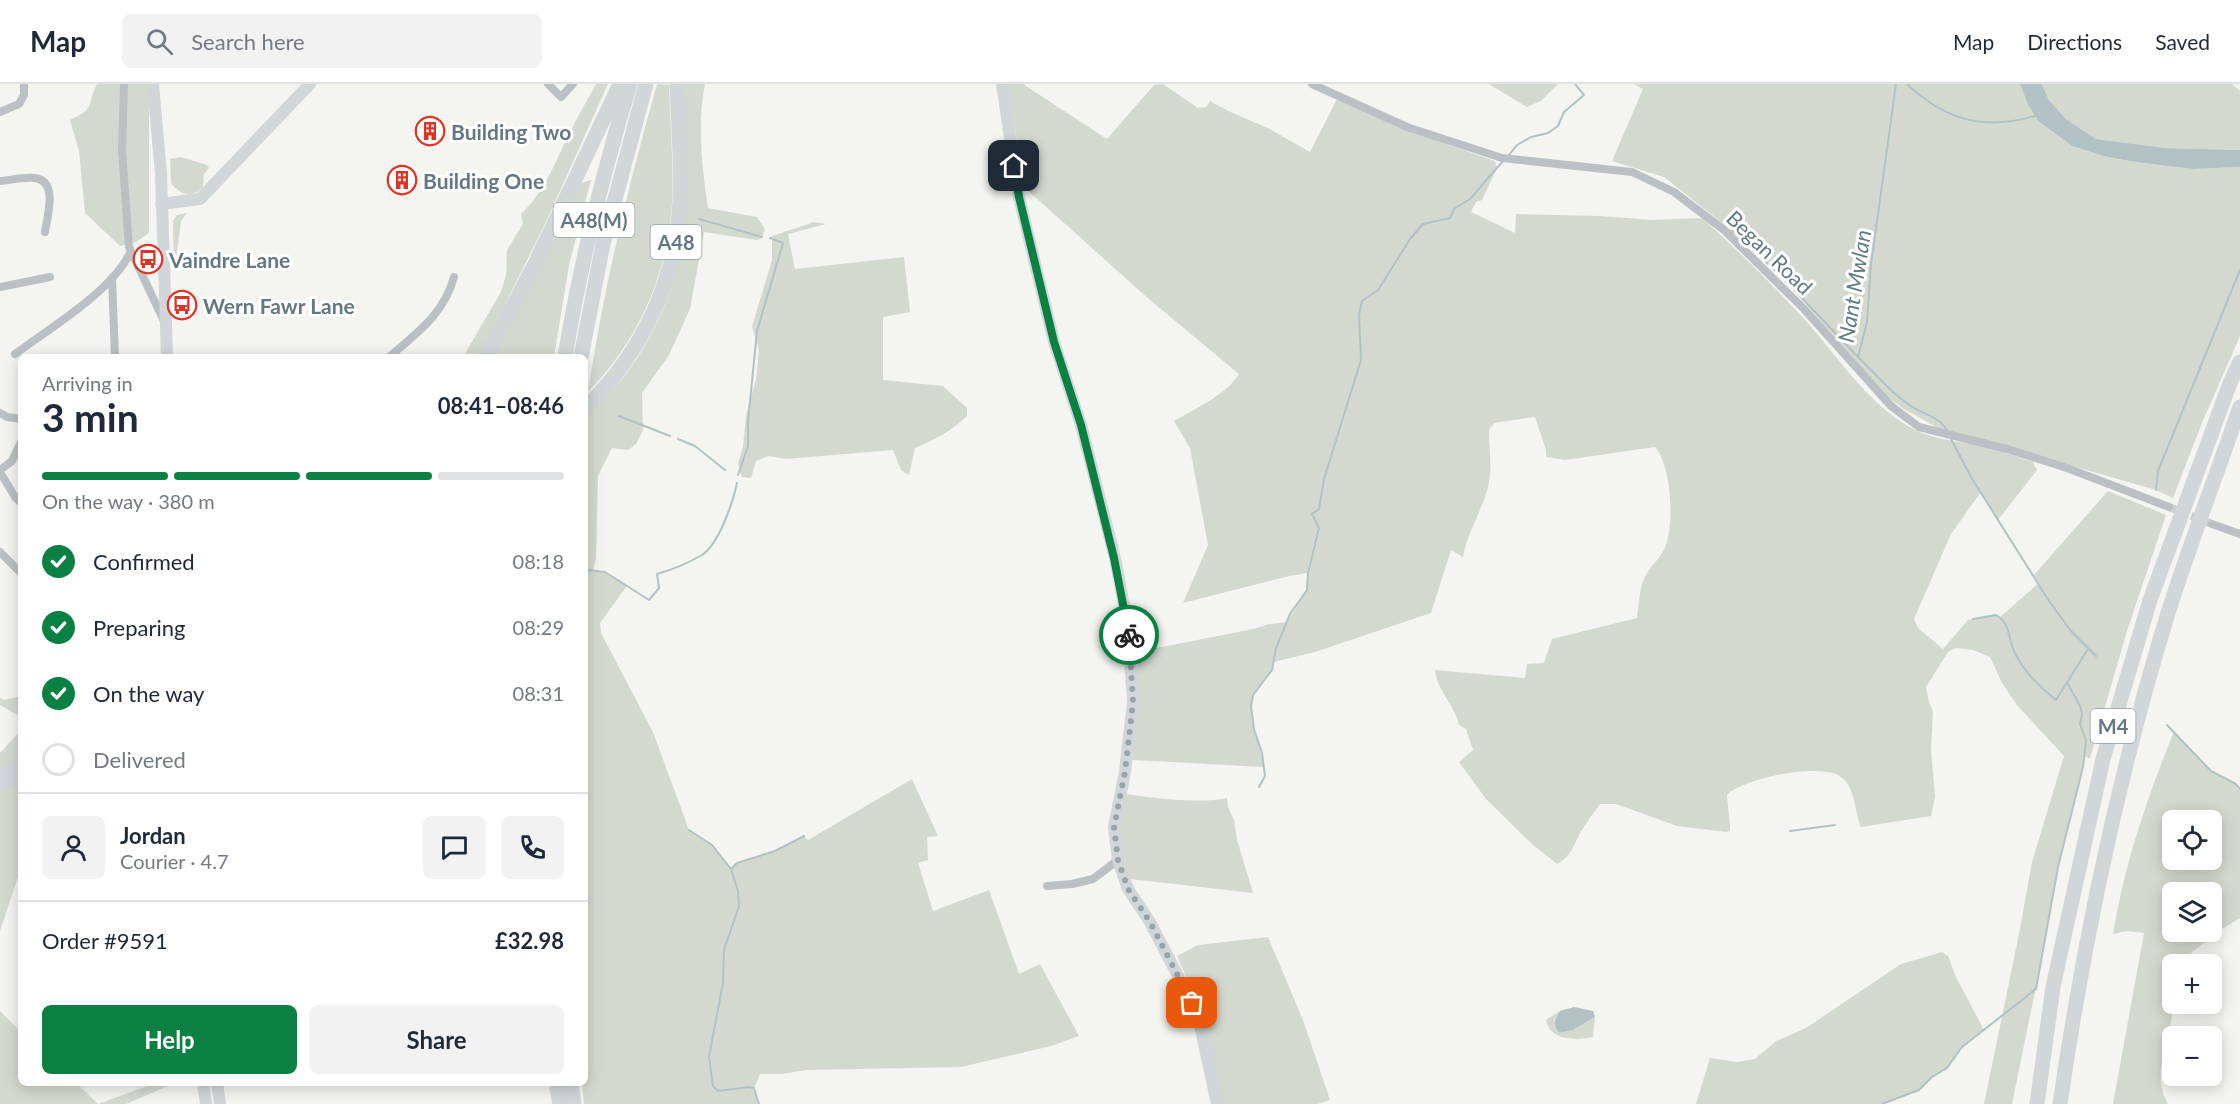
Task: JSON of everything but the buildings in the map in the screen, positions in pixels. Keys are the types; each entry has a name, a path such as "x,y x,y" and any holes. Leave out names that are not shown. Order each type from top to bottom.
{"highway":[{"path":"488,354 535,264 620,84"},
{"name":"A48(M)","path":"566,354 595,213 630,84"},
{"name":"A48(M)","path":"582,354 603,244 646,84"},
{"name":"A48","path":"588,405 609,383 643,334 663,291 674,252 680,199 677,84"},
{"name":"M4","path":"2037,1104 2053,987 2103,759 2150,600 2230,383 2240,362"},
{"name":"M4","path":"2060,1104 2074,1004 2123,773 2169,612 2240,407"},
{"path":"557,1086 560,1104"},
{"path":"571,1086 574,1104"}],"street":[{"path":"0,112 19,104 24,95 24,84"},
{"path":"124,84 122,151 130,253 165,324"},
{"path":"153,84 161,204 167,354"},
{"path":"161,204 200,199 310,84"},
{"path":"548,84 561,97 573,84"},
{"path":"1002,84 1019,197 1054,342 1081,425 1112,548 1128,627 1133,702 1125,772 1114,827 1118,860 1128,889 1150,922 1192,1003 1200,1025 1217,1104"},
{"name":"Began Road","path":"1312,84 1407,127 1502,158 1632,172 1674,192 1724,230 1756,260 1804,309 1891,406 1919,428 2007,449 2169,507"},
{"path":"0,181 33,178 46,184 49,190 50,206 45,232"},
{"path":"15,354 81,306 112,278 124,265 130,253"},
{"path":"0,287 50,277"},
{"path":"392,354 431,321 446,300 454,277"},
{"path":"112,278 115,354"},
{"path":"0,413 18,419"},
{"path":"18,448 12,461 0,471 18,500"},
{"path":"2212,524 2240,534"},
{"path":"0,552 18,570"},
{"path":"0,774 18,764"},
{"path":"0,786 18,776"},
{"path":"1047,886 1093,879 1118,860"},
{"path":"203,1086 206,1104"},
{"path":"217,1086 220,1104"}],"shaded area":[{"path":"97,84 149,84 149,233 136,242 120,246 85,213 79,151 70,120 88,109"},
{"path":"596,84 608,84 545,224 480,354 465,354 501,292 506,275 507,250 523,224 521,214 543,186"},
{"path":"657,84 669,85 672,145 672,204 664,257 647,306 635,329 622,351 588,392 601,314 618,237"},
{"path":"684,84 705,84 701,130 702,162 708,208 757,217 765,229 762,238 757,240 704,232 690,309 669,355 642,393 643,430 636,444 628,450 612,448 598,476 596,559 593,570 605,572 627,586 600,623 601,633 653,732 689,830 712,845 731,869 737,863 775,851 804,836 808,840 912,779 938,836 927,837 928,860 918,863 933,911 989,890 1019,974 1040,964 1079,1036 1051,1046 961,1067 806,1070 782,1074 760,1074 754,1088 759,1104 584,1104 582,1086 588,1086 589,1070 588,416 631,367 664,307 681,246 686,150"},
{"path":"1007,84 1023,84 1107,139 1154,85 1163,84 1198,108 1206,107 1210,101 1268,128 1310,152 1337,99 1397,127 1495,161 1497,168 1482,200 1476,202 1471,212 1515,233 1516,214 1653,220 1702,218 1794,308 1856,381 1884,409 1915,430 1929,436 1991,448 2033,462 2037,470 1998,520 1981,492 1951,534 1914,619 1918,628 1943,649 1968,620 1996,615 2000,617 2039,583 2034,575 2108,491 2166,515 2127,631 2090,758 2084,757 2078,791 2058,867 2012,1104 1984,1104 2032,862 2064,756 2017,705 2002,683 1990,657 1973,650 1956,648 1948,652 1926,687 1933,711 1931,750 1935,797 1931,816 1861,827 1852,793 1841,777 1818,771 1783,774 1749,783 1727,795 1730,831 1726,832 1677,826 1616,804 1600,804 1582,829 1569,854 1557,864 1533,845 1486,799 1459,762 1473,750 1466,729 1459,725 1439,685 1435,670 1525,678 1527,664 1544,663 1552,639 1637,618 1643,581 1664,550 1670,527 1668,482 1661,456 1655,447 1565,460 1546,457 1546,450 1535,417 1494,423 1489,430 1490,469 1487,491 1467,540 1463,557 1451,550 1431,613 1315,652 1274,662 1251,701 1252,720 1264,767 1132,760 1137,697 1137,652 1287,622 1307,590 1308,573 1183,603 1208,545 1190,448 1174,421 1218,395 1239,374 1150,300 1025,188"},
{"path":"1489,84 1558,84 1541,101 1527,107"},
{"path":"1634,84 2020,84 2028,105 2038,121 2072,146 2103,156 2135,162 2193,169 2240,167 2240,336 2202,423 2173,498 2156,490 1936,427 1887,397 1779,274 1731,230 1664,177 1612,161 1643,89"},
{"path":"2020,84 2042,84 2049,100 2066,119 2096,139 2166,148 2240,150 2240,167 2193,169 2135,162 2103,156 2072,146 2038,121 2028,105"},
{"path":"2042,84 2232,84 2240,91 2240,150 2166,148 2096,139 2066,119 2049,100"},
{"path":"181,157 207,165 209,168 204,174 203,187 195,193 182,193 171,183 170,159"},
{"path":"591,180 569,265 554,354 495,354 579,184"},
{"path":"187,213 181,221 174,274 173,221 177,215"},
{"path":"814,222 826,224 788,234 795,269 904,257 910,312 883,317 883,380 943,386 967,408 967,416 955,426 915,448 909,475 901,470 893,450 786,459 768,456 756,461 751,478 742,477 738,464 743,447 746,415 756,380 759,350 752,326 772,260 772,236"},
{"path":"18,697 18,715 0,705 0,698 4,700"},
{"path":"2174,731 2211,771 2236,784 2240,789 2240,918 2222,929 2222,882 2162,882 2162,942 2205,942 2190,954 2162,954 2162,1014 2172,1014 2170,1026 2162,1026 2162,1090 2168,1104 2113,1104 2144,933 2127,931 2113,934 2130,856"},
{"path":"18,733 18,761 0,771 0,753"},
{"path":"18,782 18,877 0,931 0,791"},
{"path":"1125,794 1162,799 1216,800 1227,798 1253,893 1130,879 1120,846"},
{"path":"1268,937 1303,1020 1330,1100 1317,1104 1220,1104 1195,997 1177,956 1198,945"},
{"path":"1942,952 1948,956 1956,977 1984,1030 1962,1047 1947,1068 1932,1077 1919,1090 1882,1104 1696,1104 1710,1058 1737,1062 1755,1059 1776,1041 1806,1028 1901,964"},
{"path":"1574,1007 1593,1011 1595,1017 1573,1030 1559,1033 1555,1019 1560,1011"},
{"path":"0,1011 18,1029 18,1086 79,1086 98,1104 0,1104"},
{"path":"1560,1011 1554,1020 1559,1033 1573,1030 1595,1017 1593,1037 1571,1039 1552,1032 1546,1020"},
{"path":"148,1086 168,1086 126,1104 98,1104"}],"waterway":[{"path":"1509,155 1517,145 1531,137 1548,133 1558,126 1564,112 1584,95 1575,84"},
{"name":"Nant Mwlan","path":"1896,84 1871,265 1867,322 1858,357 1899,397 1914,408 1938,420 1948,432"},
{"path":"1907,84 1936,106 1966,119 1999,122 2035,116"},
{"path":"1259,787 1265,776 1262,753 1254,729 1251,707 1253,695 1272,670 1276,648 1290,614 1307,590 1308,573 1319,528 1312,514 1319,509 1324,479 1361,360 1359,315 1362,301 1378,290 1410,239 1423,224 1450,218 1454,209 1470,199 1503,161"},
{"path":"699,219 762,237"},
{"path":"1731,230 1779,274 1858,357"},
{"path":"738,475 748,446 748,422 757,331 783,243 770,238"},
{"path":"2156,490 2158,471 2240,270"},
{"path":"619,416 670,436"},
{"name":"Nant Mwlan","path":"1950,437 1971,477 2049,601 2071,631 2096,656"},
{"path":"678,439 695,446 725,470"},
{"path":"588,570 605,572 649,600 659,588 657,574 680,566 708,550 729,511 737,483"},
{"path":"1973,619 1996,615 2001,618 2021,664 2056,700 2088,649"},
{"path":"1882,1104 1919,1090 1932,1077 1947,1068 1962,1047 2036,989 2058,867 2083,767 2086,741 2080,724 2082,714 2080,706 2068,684"},
{"name":"Nant Mwlan","path":"2167,725 2211,771 2236,784 2240,789"},
{"path":"1790,831 1835,825"},
{"path":"689,830 712,845 731,869 738,891 739,906 724,950 723,983 709,1057 713,1086 718,1091 754,1088 759,1104"},
{"path":"731,869 737,863 775,851 804,836"}],"tunnel":[{"path":"2169,507 2212,524"}],"way so far":[{"path":"1129,635 1133,702 1125,772 1114,827 1118,860 1128,889 1150,922 1192,1003"}],"place":[{"name":"Building Two","path":"430,131"},
{"name":"Building One","path":"402,180"},
{"name":"Vaindre Lane","path":"148,259"},
{"name":"Wern Fawr Lane","path":"182,305"}],"route":[{"path":"1014,166 1019,197 1054,342 1081,425 1114,558 1129,635"}]}
